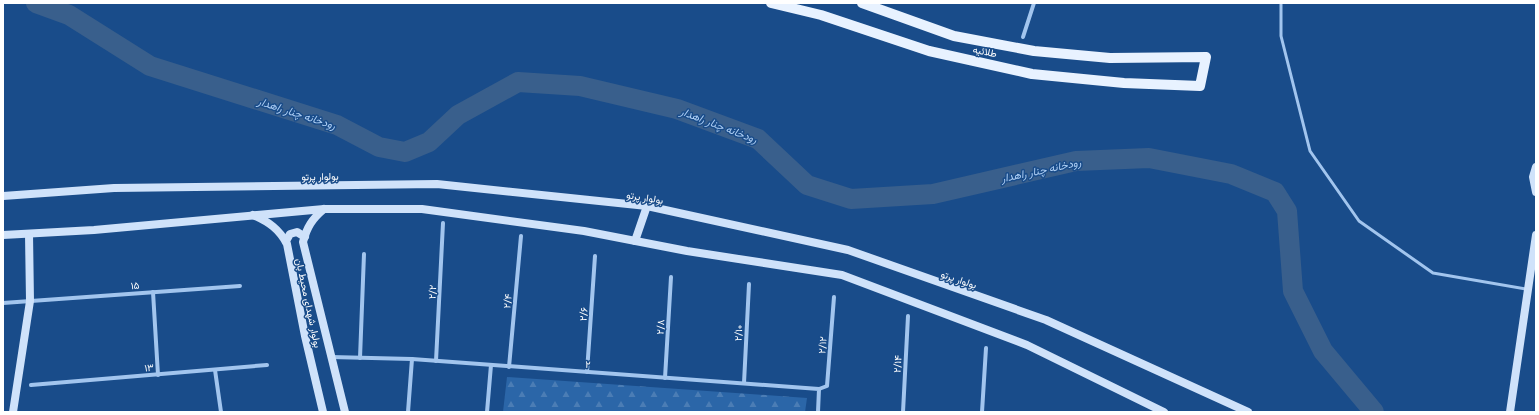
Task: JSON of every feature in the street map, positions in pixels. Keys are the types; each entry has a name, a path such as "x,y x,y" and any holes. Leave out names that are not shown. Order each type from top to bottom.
{"main road":[{"name":"طلائیه","path":"772,3 821,15 929,51 1032,74 1124,83 1200,86 1206,58 1110,58 1034,51 954,36 865,3"},
{"path":"1536,167 1533,177 1536,192"},
{"name":"بولوار پرتو","path":"3,196 114,188 437,184 647,206 848,250 1046,320 1248,412"},
{"path":"635,241 647,206"},
{"path":"3,235 94,230 252,214 324,209 422,209 584,231 635,241 842,275 1027,345 1164,412"},
{"name":"بولوار شهدای محیط بان","path":"324,209 312,219 303,242 345,412"},
{"name":"بولوار شهدای محیط بان","path":"252,214 270,223 282,234 286,241 323,412"},
{"path":"286,241 290,234 297,232 305,237"},
{"path":"13,412 30,301 29,234"},
{"path":"1510,412 1536,235"}],"street":[{"path":"1022,37 1034,3"},
{"name":"۲/۲","path":"436,361 444,223"},
{"name":"۲/۴","path":"509,367 521,236"},
{"path":"360,358 364,254"},
{"name":"۲/۶","path":"586,372 595,256"},
{"name":"۲/۸","path":"665,378 671,277"},
{"name":"۲/۱۰","path":"744,383 749,284"},
{"name":"۱۵","path":"3,303 240,286"},
{"path":"153,292 158,375"},
{"name":"۲/۱۲","path":"819,389 827,386 834,298"},
{"name":"۲/۱۴","path":"903,412 908,316"},
{"path":"982,412 986,348"},
{"name":"۲","path":"331,357 412,359 819,389"},
{"path":"408,412 412,359"},
{"name":"۱۳","path":"31,385 267,366"},
{"path":"487,412 491,366"},
{"path":"215,370 221,412"},
{"path":"818,412 819,389"}],"lane":[{"path":"1281,3 1281,36 1310,150 1359,222 1433,273 1528,290"}],"green space":[{"path":"507,377 807,398 805,412 503,412"}],"waterway":[{"name":"رودخانه چنار راهدار","path":"36,3 69,15 150,66 337,125 379,147 405,152 429,142 458,115 518,82 580,86 677,109 758,139 807,185 851,199 933,194 1076,161 1149,158 1231,174 1275,192 1287,211 1293,291 1323,351 1374,412"}]}
